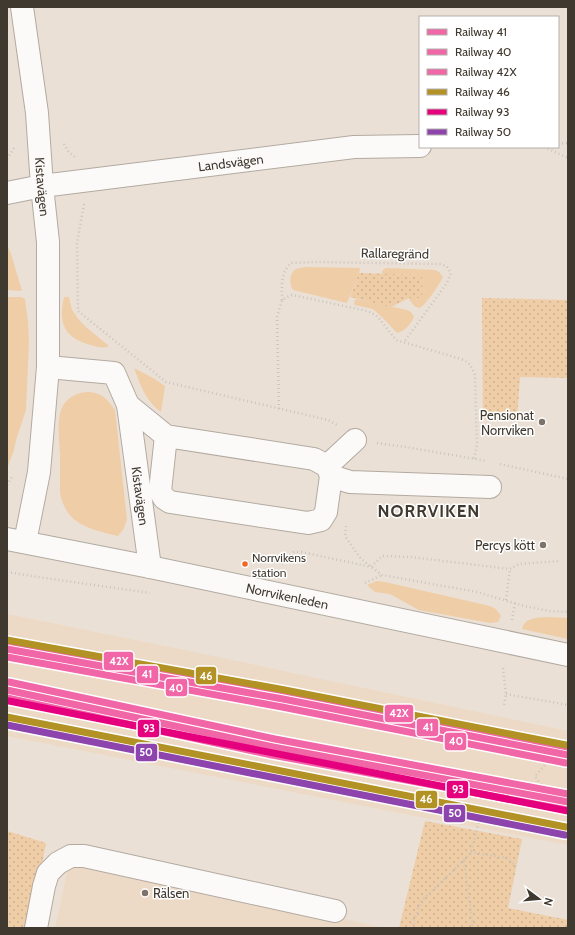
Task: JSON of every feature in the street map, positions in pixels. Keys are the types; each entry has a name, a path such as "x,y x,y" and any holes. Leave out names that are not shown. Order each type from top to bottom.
{"street":[{"name":"Kistavägen","path":"16,540 39,472 48,367 48,242 42,186 37,113 22,7"},
{"name":"Landsvägen","path":"7,193 42,186 354,147 419,146"},
{"name":"Kistavägen","path":"48,367 114,373 128,405 150,568"},
{"path":"128,405 166,436 314,459 329,471 350,482 490,487"},
{"path":"166,436 160,490 164,498 170,502 308,523 321,520 326,512 329,471 355,440"},
{"name":"Norrvikenleden","path":"16,540 568,655"},
{"path":"36,928 48,873 58,863 71,856 84,856 335,911"}],"path":[{"path":"60,138 68,151 77,160"},
{"path":"546,148 568,158"},
{"path":"84,202 77,243 78,311 166,382 328,420 344,429 355,440 406,447 488,462"},
{"name":"Rallaregränd","path":"279,409 277,317 282,300 282,279 286,268 291,263 441,264 447,267 450,273 447,283 404,342"},
{"path":"282,300 292,295 366,311 378,317 396,340 461,358 468,362 472,366 476,383 477,445 474,459"},
{"path":"496,463 568,479"},
{"path":"346,520 345,536 361,559 382,575 477,592 524,606 550,611 568,612"},
{"path":"282,564 294,552 302,552 371,567"},
{"path":"371,567 382,556 411,557 510,569 519,564 559,561"},
{"path":"506,600 510,569"},
{"path":"365,583 382,575"},
{"path":"512,624 515,603"},
{"path":"503,668 506,694 504,705"},
{"path":"506,694 568,705"},
{"path":"543,788 535,776 550,759"},
{"path":"411,928 420,901 471,852 479,821"},
{"path":"471,852 507,858 518,869"},
{"path":"464,860 473,928"}],"shaded area":[{"path":"7,245 11,254 22,291 7,290"},
{"path":"305,267 360,268 347,303 293,290 290,282 292,273 296,269"},
{"path":"386,268 435,270 443,277 436,289 422,307 419,308 413,305 409,298 422,275 383,274 383,270"},
{"path":"359,273 422,275 422,298 409,298 391,307 350,297"},
{"path":"7,297 21,297 25,299 29,342 26,410 7,469"},
{"path":"64,297 69,297 72,310 79,320 109,346 100,347 85,343 71,336 65,328 63,322 62,306"},
{"path":"482,298 568,300 568,378 520,377 517,420 483,419"},
{"path":"357,299 407,310 411,312 414,317 407,327 397,333 373,309 355,305 355,300"},
{"path":"134,368 165,386 161,412 147,398"},
{"path":"88,392 104,397 115,410 127,520 123,530 118,536 89,528 74,519 63,504 60,493 59,421 61,409 72,397"},
{"path":"377,581 490,606 496,609 501,616 498,622 490,623 419,610 390,594 375,592 367,585"},
{"path":"7,614 568,731 568,845 7,736"},
{"path":"547,617 568,618 568,639 522,629 529,620"},
{"path":"425,821 522,839 508,908 568,920 568,928 399,928"},
{"path":"7,831 46,843 30,928 7,928"},
{"name":"Rälsen","path":"70,858 384,928 55,928"}],"rail line":[{"name":"46","path":"7,640 285,690 566,745"},
{"name":"42X","path":"8,641 285,691 568,747"},
{"name":"41","path":"7,649 283,699 568,755"},
{"name":"40","path":"7,657 282,707 566,763"},
{"name":"42X","path":"9,682 275,739 568,794"},
{"name":"41","path":"7,690 273,747 568,802"},
{"name":"40","path":"7,698 272,755 567,810"},
{"name":"93","path":"9,701 568,811"},
{"name":"46","path":"7,717 566,827"},
{"name":"50","path":"7,725 565,835"}],"place":[{"name":"Pensionat Norrviken","path":"542,422"},
{"name":"Percys kött","path":"543,545"},
{"name":"Norrvikens station","path":"245,564"},
{"name":"Rälsen","path":"145,893"}],"district":[{"name":"NORRVIKEN","path":"429,511"}]}
